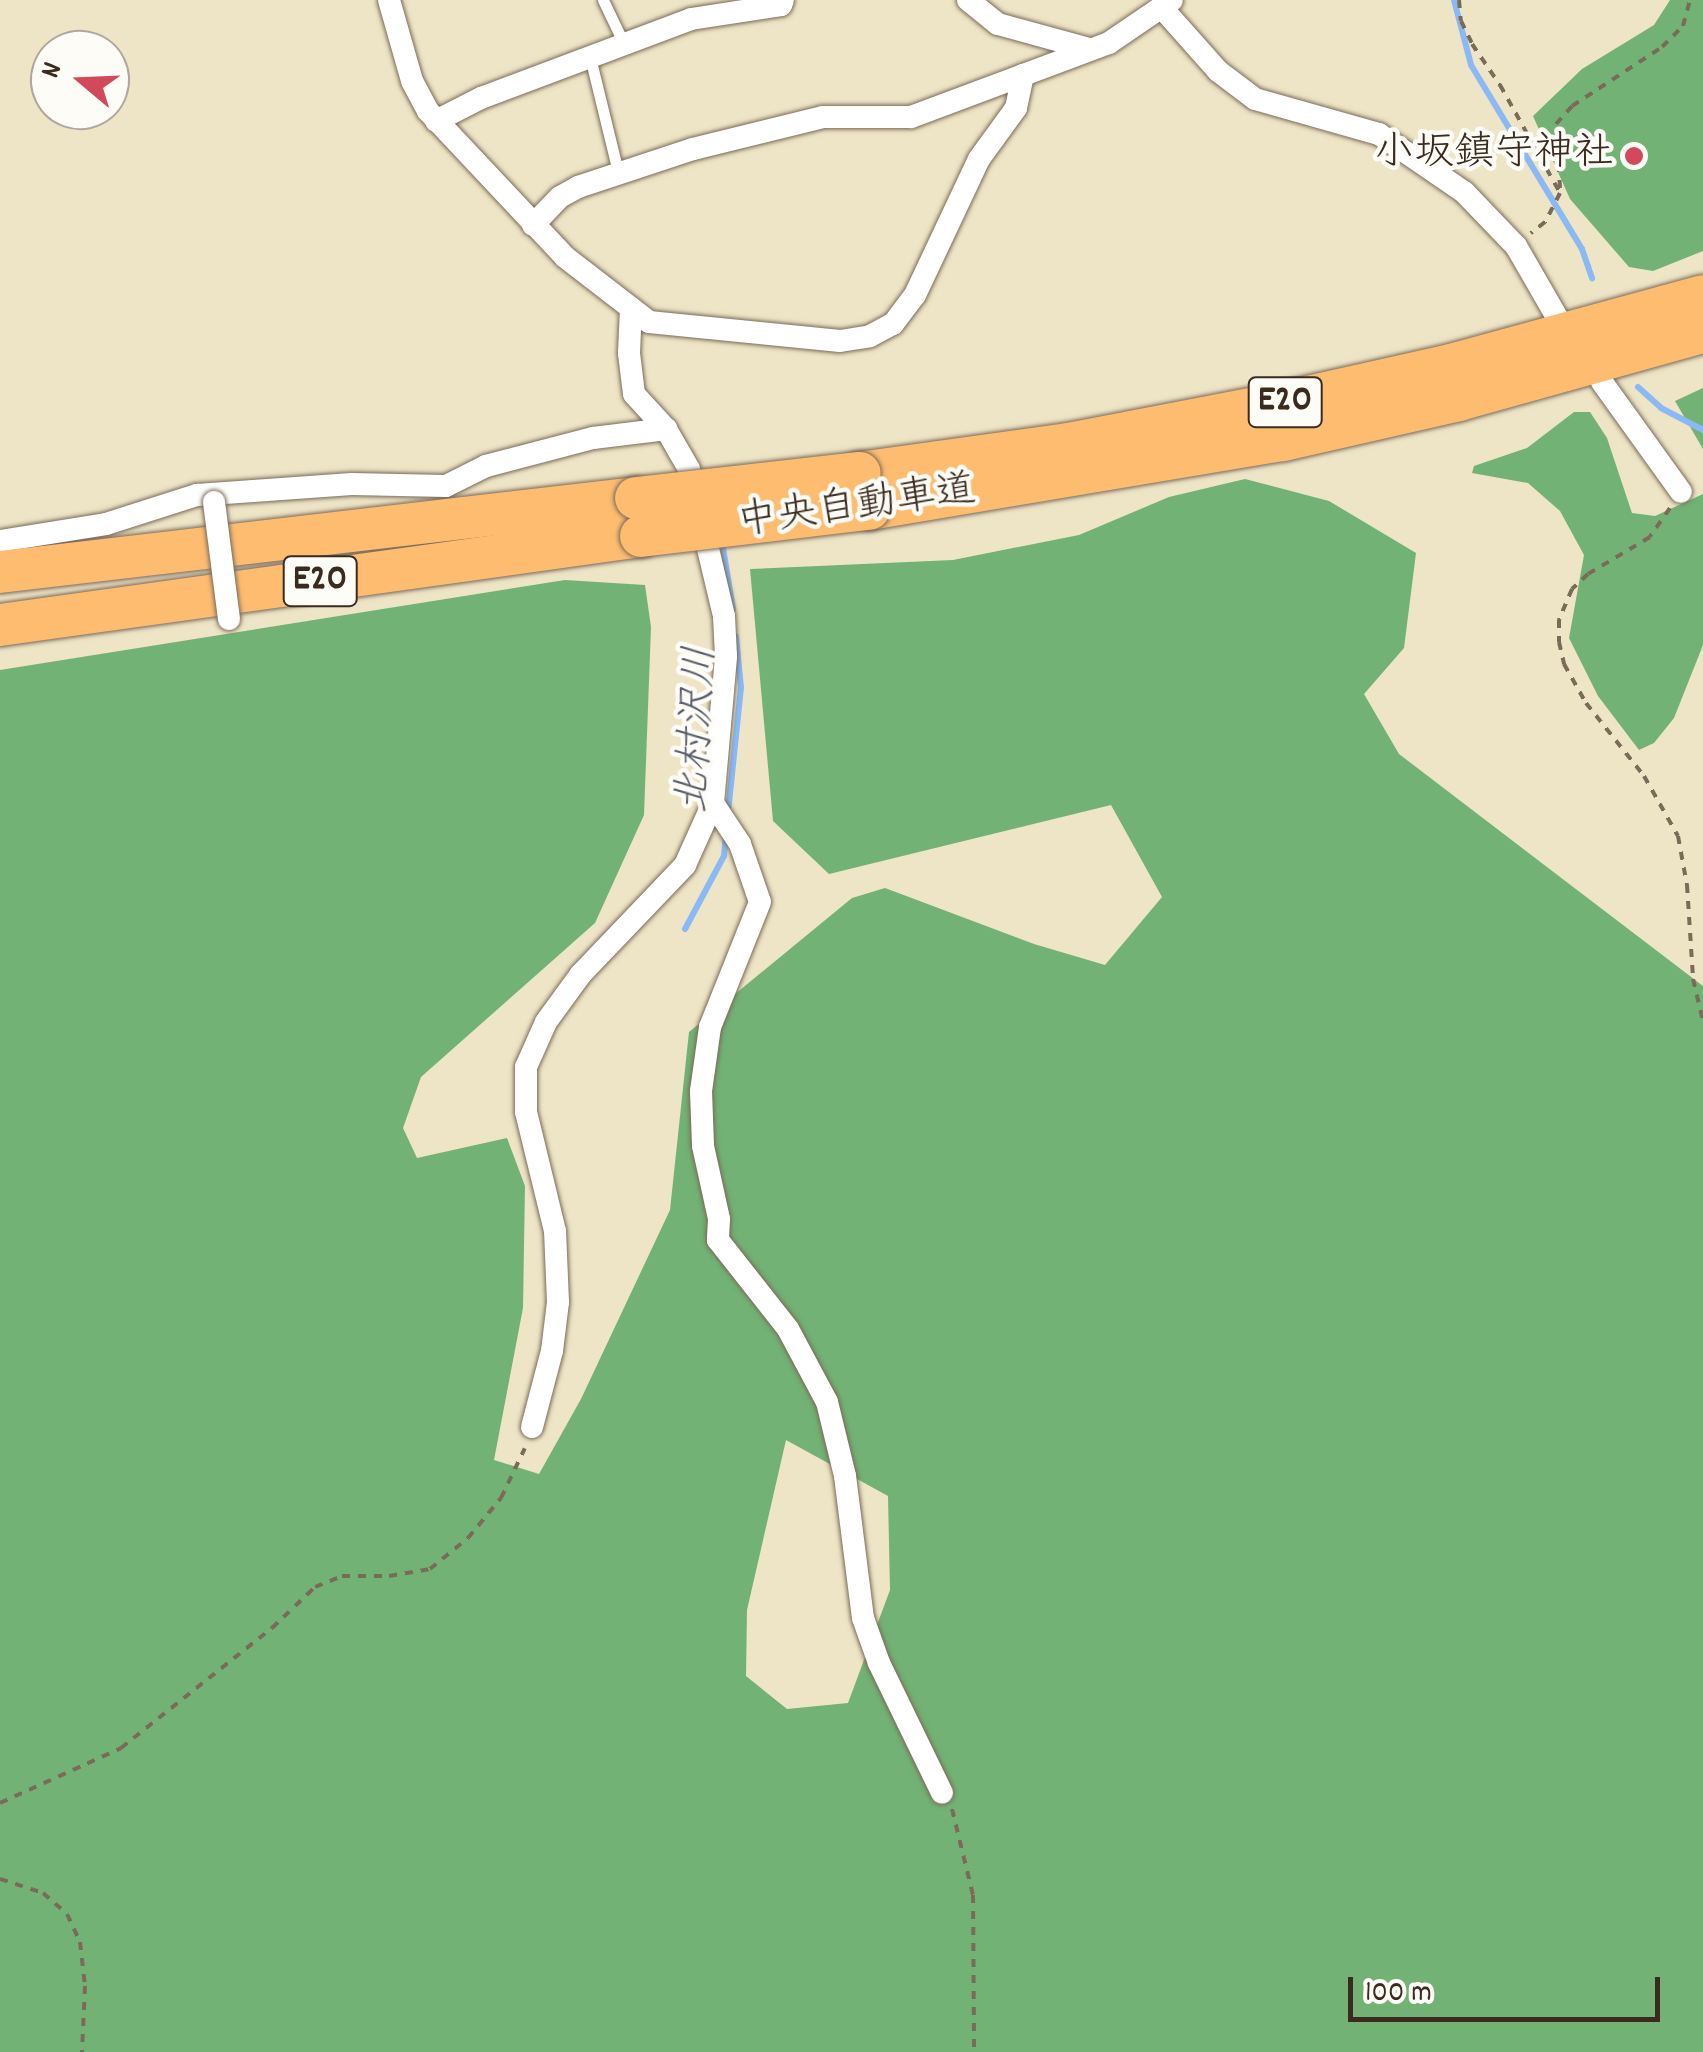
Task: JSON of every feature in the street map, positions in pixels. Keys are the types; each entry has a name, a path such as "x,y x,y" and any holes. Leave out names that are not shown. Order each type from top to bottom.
{"highway":[{"name":"中央自動車道","path":"864,491 1451,365 1703,296"},
{"name":"中央自動車道","path":"0,572 638,517 1283,440 1459,400 1703,332"},
{"name":"中央自動車道","path":"0,626 638,517"}],"street":[{"path":"390,0 412,80 436,121 533,226 649,322 840,341 870,336 893,324 916,296 978,159 1016,108 1023,75"},
{"path":"436,121 481,98 692,20 781,5 783,0"},
{"path":"968,0 998,24 1089,49"},
{"path":"533,226 560,196 618,172 823,117 911,117 1109,44 1168,4 1218,71 1255,99 1378,134 1464,192 1516,246 1558,319"},
{"path":"532,1427 552,1351 558,1302 555,1230 526,1112 526,1066 546,1022 580,974 613,935 685,865 713,802 726,656 724,616 689,469 666,429 634,394 629,354 631,308"},
{"path":"1602,382 1681,492"},
{"path":"0,542 106,524 214,498 352,484 446,486 486,466 575,442 666,429"},
{"path":"214,498 230,619"},
{"path":"713,802 740,844 760,902 710,1027 701,1091 704,1146 718,1219 718,1240 788,1329 827,1402 845,1476 864,1618 880,1663 942,1793"}],"lane":[{"path":"603,0 624,44"},
{"path":"590,58 618,172"}],"path":[{"path":"1459,0 1461,21 1472,44 1500,85 1560,193"},
{"path":"1516,246 1545,222 1560,193 1556,124 1572,106 1662,47 1683,26 1690,0"},
{"path":"1681,492 1650,537 1588,574 1572,589 1559,620 1559,642 1564,664 1586,703 1644,776 1678,836 1687,885 1693,979 1703,1020"},
{"path":"0,1803 121,1748 272,1628 315,1587 342,1576 389,1576 430,1569 468,1538 501,1498 516,1472 532,1427"},
{"path":"942,1793 956,1820 973,1895 974,2052"},
{"path":"0,1879 43,1893 68,1914 80,1942 85,1986 82,2052"}],"green space":[{"path":"1670,0 1703,0 1703,251 1653,271 1629,267 1570,199 1533,116 1582,69 1654,25"},
{"path":"1703,388 1703,449 1675,401"},
{"path":"1574,412 1590,412 1607,438 1632,513 1655,516 1703,494 1703,645 1674,718 1654,743 1639,750 1598,696 1569,638 1584,555 1560,511 1528,483 1472,473 1474,466 1527,448"},
{"path":"1245,479 1329,501 1416,553 1404,648 1364,694 1399,754 1703,986 1703,2052 0,2052 0,670 565,580 645,585 651,627 644,815 595,923 421,1077 403,1128 417,1158 507,1138 525,1186 523,1308 494,1460 539,1474 581,1399 670,1210 689,1032 852,898 885,888 1034,944 1105,965 1162,897 1111,805 829,874 773,821 750,569 953,560 1079,535 1169,497","holes":["786,1440 888,1496 890,1590 848,1703 787,1709 746,1676 747,1610"]}],"waterway":[{"path":"1454,0 1471,65 1582,249 1592,278"},
{"path":"1638,387 1661,408 1703,430"},
{"name":"北村沢川","path":"722,542 733,609"},
{"name":"北村沢川","path":"728,813 741,688 736,636"},
{"name":"北村沢川","path":"685,929 724,856 726,835"}],"place":[{"name":"小坂鎮守神社","path":"1634,156"}]}
